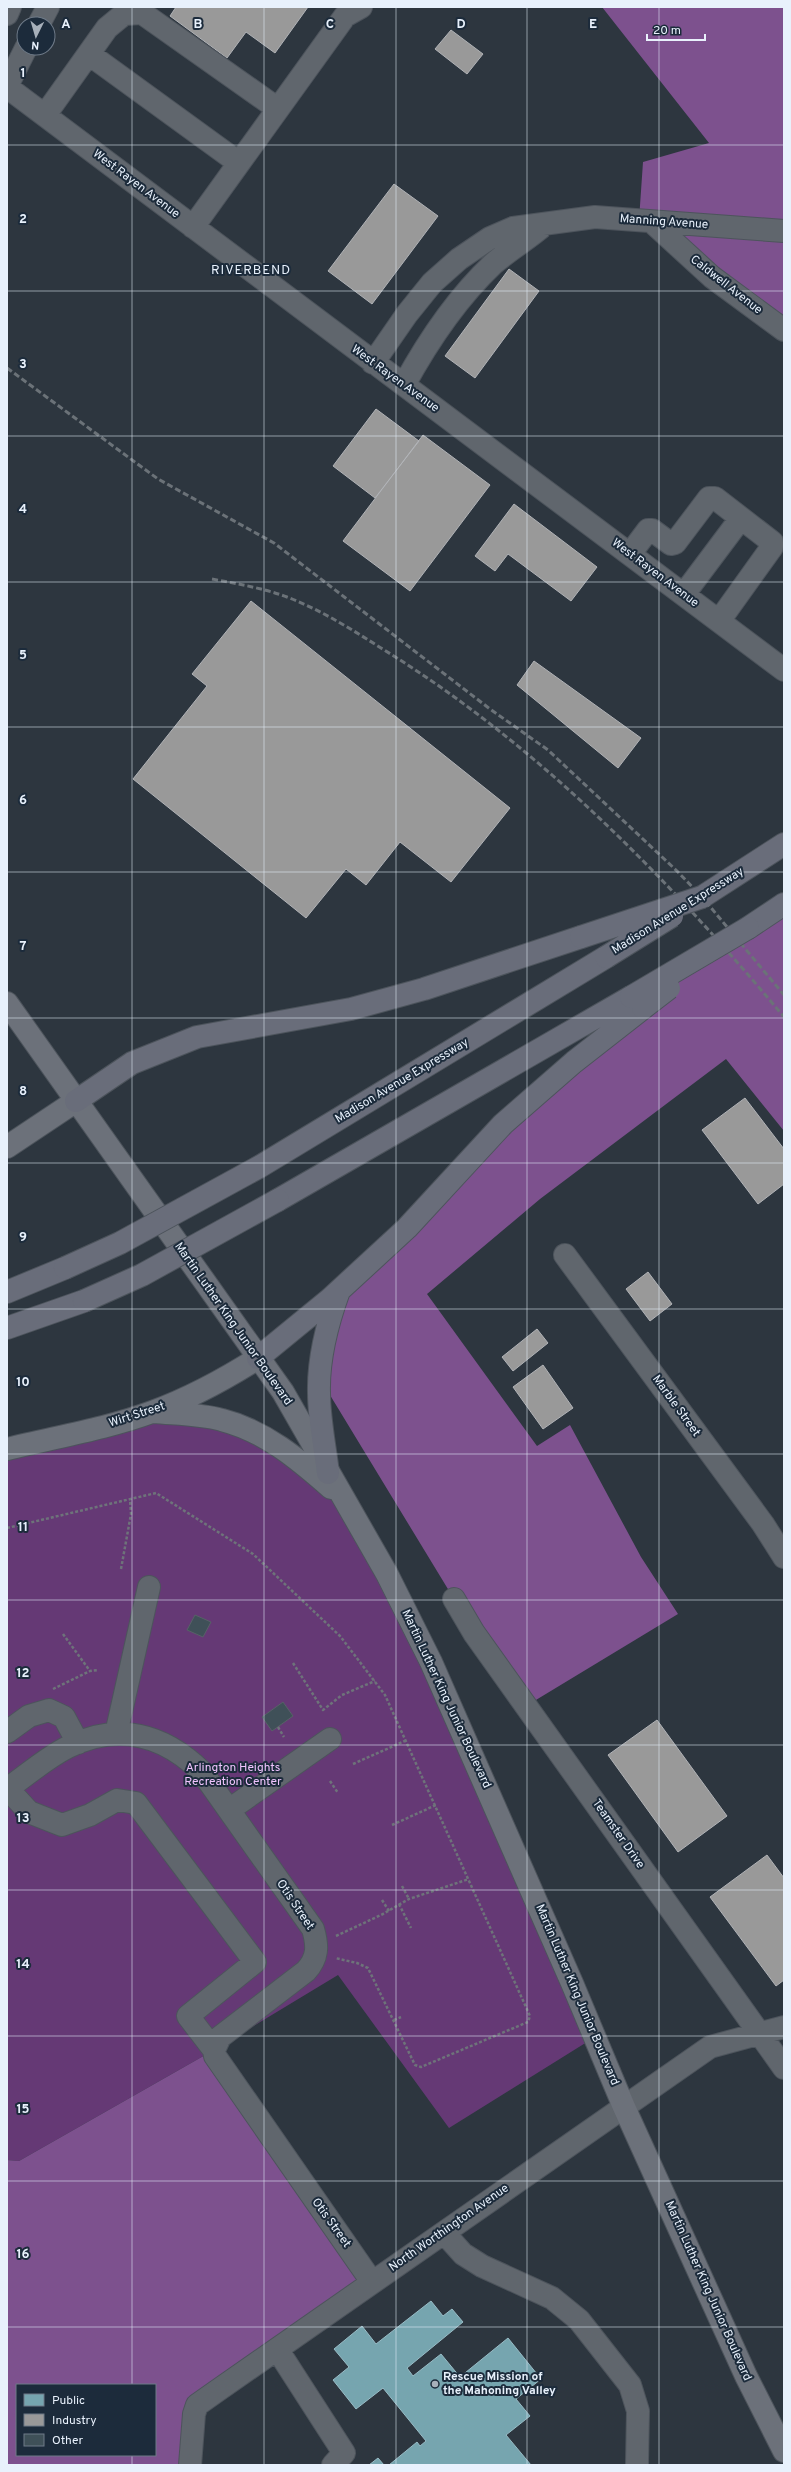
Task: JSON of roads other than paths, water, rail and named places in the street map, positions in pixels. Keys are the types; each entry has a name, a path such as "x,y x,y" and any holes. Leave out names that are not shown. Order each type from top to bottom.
{"highway":[{"name":"Madison Avenue Expressway","path":"7,1292 120,1243 259,1167 606,957 784,844"},
{"path":"76,1100 132,1063 189,1040 220,1032 352,1009 424,989 702,897"},
{"path":"7,1328 84,1301 142,1275 637,1003 784,904"},
{"path":"258,1358 340,1289 407,1228 503,1124 574,1062 637,1003"},
{"path":"328,1473 319,1394 319,1377 324,1338 340,1289"}],"main road":[{"name":"Martin Luther King Junior Boulevard","path":"7,1003 283,1392 342,1498 388,1574 431,1662 572,1983 624,2107 746,2376 784,2451"},
{"path":"7,1147 76,1100"},
{"name":"Wirt Street","path":"7,1449 126,1421 153,1412 223,1380 258,1358"},
{"path":"153,1412 221,1419 249,1429 276,1443 296,1458 342,1498"}],"street":[{"path":"7,14 10,7"},
{"path":"43,16 48,7"},
{"path":"193,227 345,16 361,7"},
{"path":"44,115 107,28 124,14 142,13 278,109"},
{"path":"88,54 239,163"},
{"path":"7,87 22,56"},
{"name":"West Rayen Avenue","path":"7,87 784,670"},
{"name":"Manning Avenue","path":"373,363 407,314 432,283 459,259 490,238 513,228 595,217 784,231"},
{"name":"Caldwell Avenue","path":"652,222 712,277 784,330"},
{"path":"404,385 425,347 475,282 495,263 525,242 544,225"},
{"path":"630,554 648,530 652,530 671,544 675,543 709,498 715,498 772,542 772,547 720,621"},
{"path":"684,594 741,518"},
{"name":"Marble Street","path":"565,1255 763,1524 784,1557"},
{"path":"116,1734 149,1587"},
{"name":"Teamster Drive","path":"454,1599 474,1633 784,2068"},
{"path":"7,1732 29,1716 49,1710 64,1717 78,1743"},
{"name":"Otis Street","path":"7,1788 52,1757 78,1743 104,1735 116,1734 152,1738 184,1754 202,1772 313,1929 317,1944 313,1963 306,1971 220,2037 214,2050 215,2056 372,2282"},
{"path":"229,1810 330,1739"},
{"path":"7,1788 29,1812 62,1825 90,1815 117,1800 136,1803 255,1962 188,2016 214,2050"},
{"name":"North Worthington Avenue","path":"190,2465 194,2414 197,2406 372,2282 445,2234 710,2047 784,2026"},
{"path":"445,2234 463,2254 482,2266 552,2298 579,2320 630,2385 638,2411 637,2465"},
{"path":"277,2349 344,2453 333,2465"}],"railway":[{"path":"7,368 158,479 274,543 490,709 548,750 677,871 702,897 784,995"},
{"path":"212,579 269,591 300,602 324,614 370,641 438,685 493,726 546,770 597,816 646,864 694,914 784,1017"}],"place":[{"name":"Rescue Mission of the Mahoning Valley","path":"435,2384"}],"district":[{"name":"RIVERBEND","path":"251,271"}],"park label":[{"name":"Arlington Heights Recreation Center","path":"233,1775"}]}
